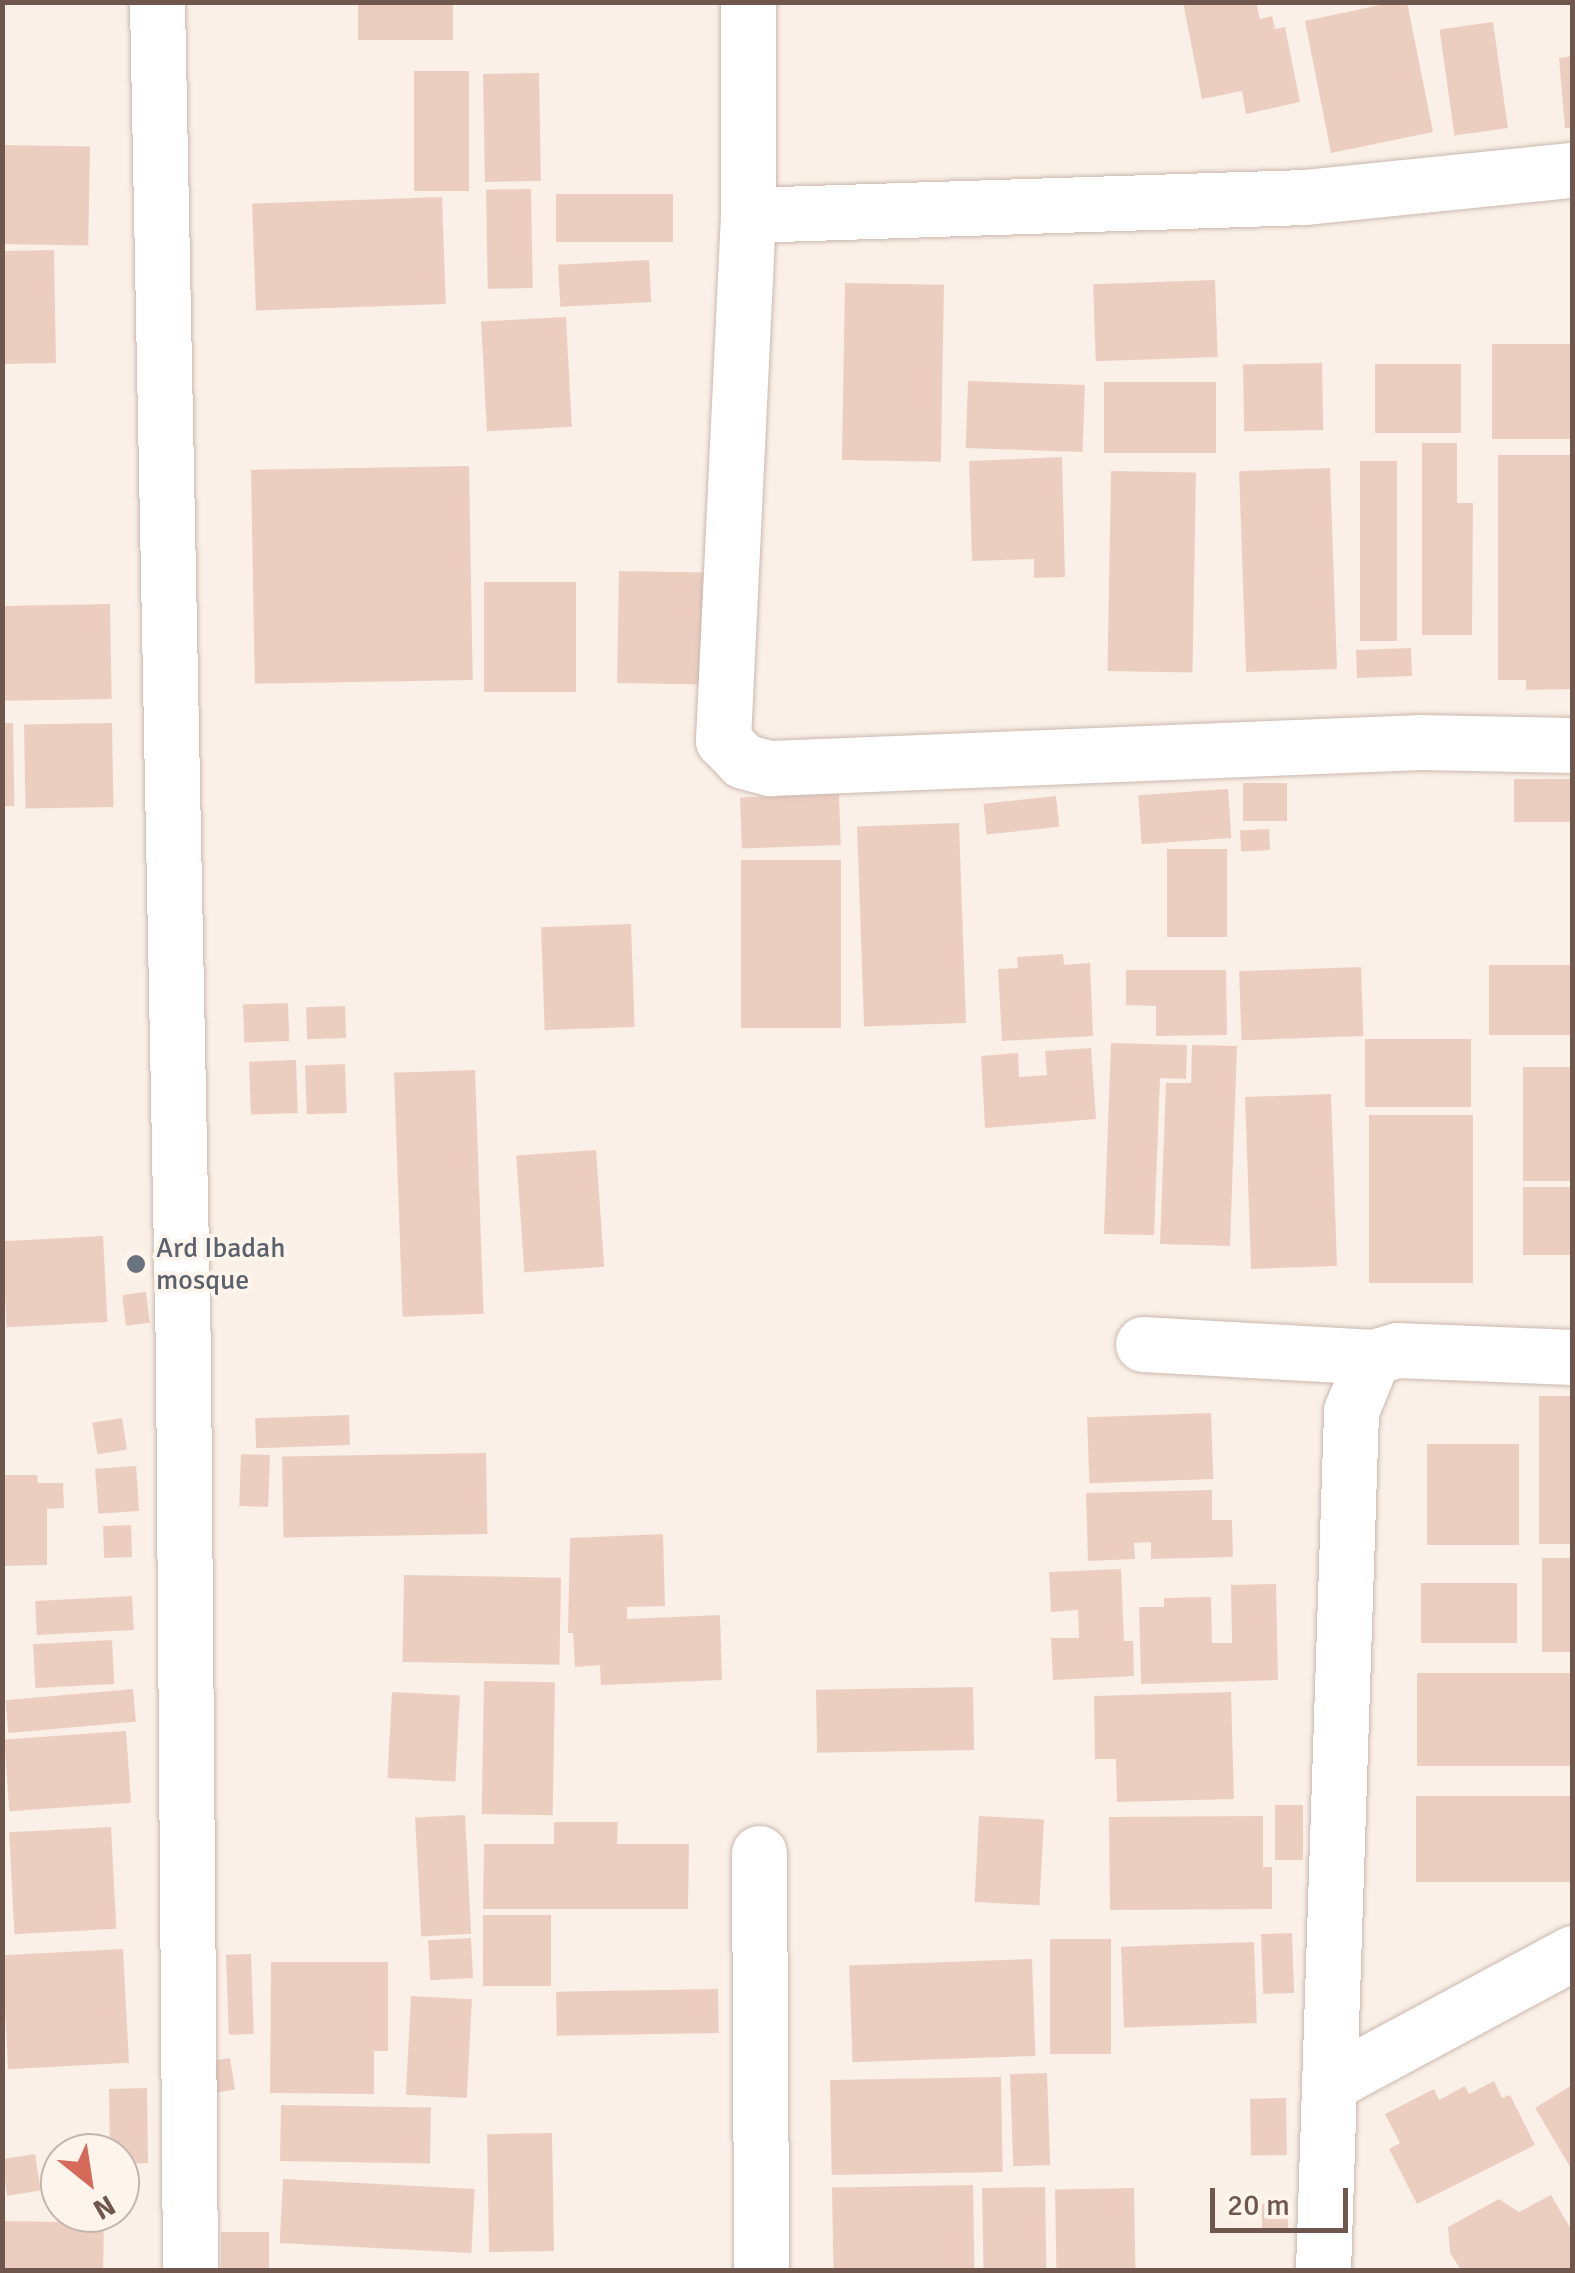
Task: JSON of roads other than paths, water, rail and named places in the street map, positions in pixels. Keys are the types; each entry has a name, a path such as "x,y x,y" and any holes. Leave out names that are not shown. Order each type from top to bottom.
{"street":[{"path":"157,2 182,1341 190,2270"},
{"path":"748,2 748,215 723,740 742,761 770,768 1420,742 1572,745"},
{"path":"748,215 1304,197 1572,170"},
{"path":"1143,1344 1373,1357 1397,1350 1433,1348 1572,1357"},
{"path":"1322,2270 1346,1450 1351,1411 1373,1357"},
{"path":"759,1853 761,2270"},
{"path":"1329,2084 1572,1953"}],"place":[{"name":"Ard Ibadah mosque","path":"136,1264"}]}
